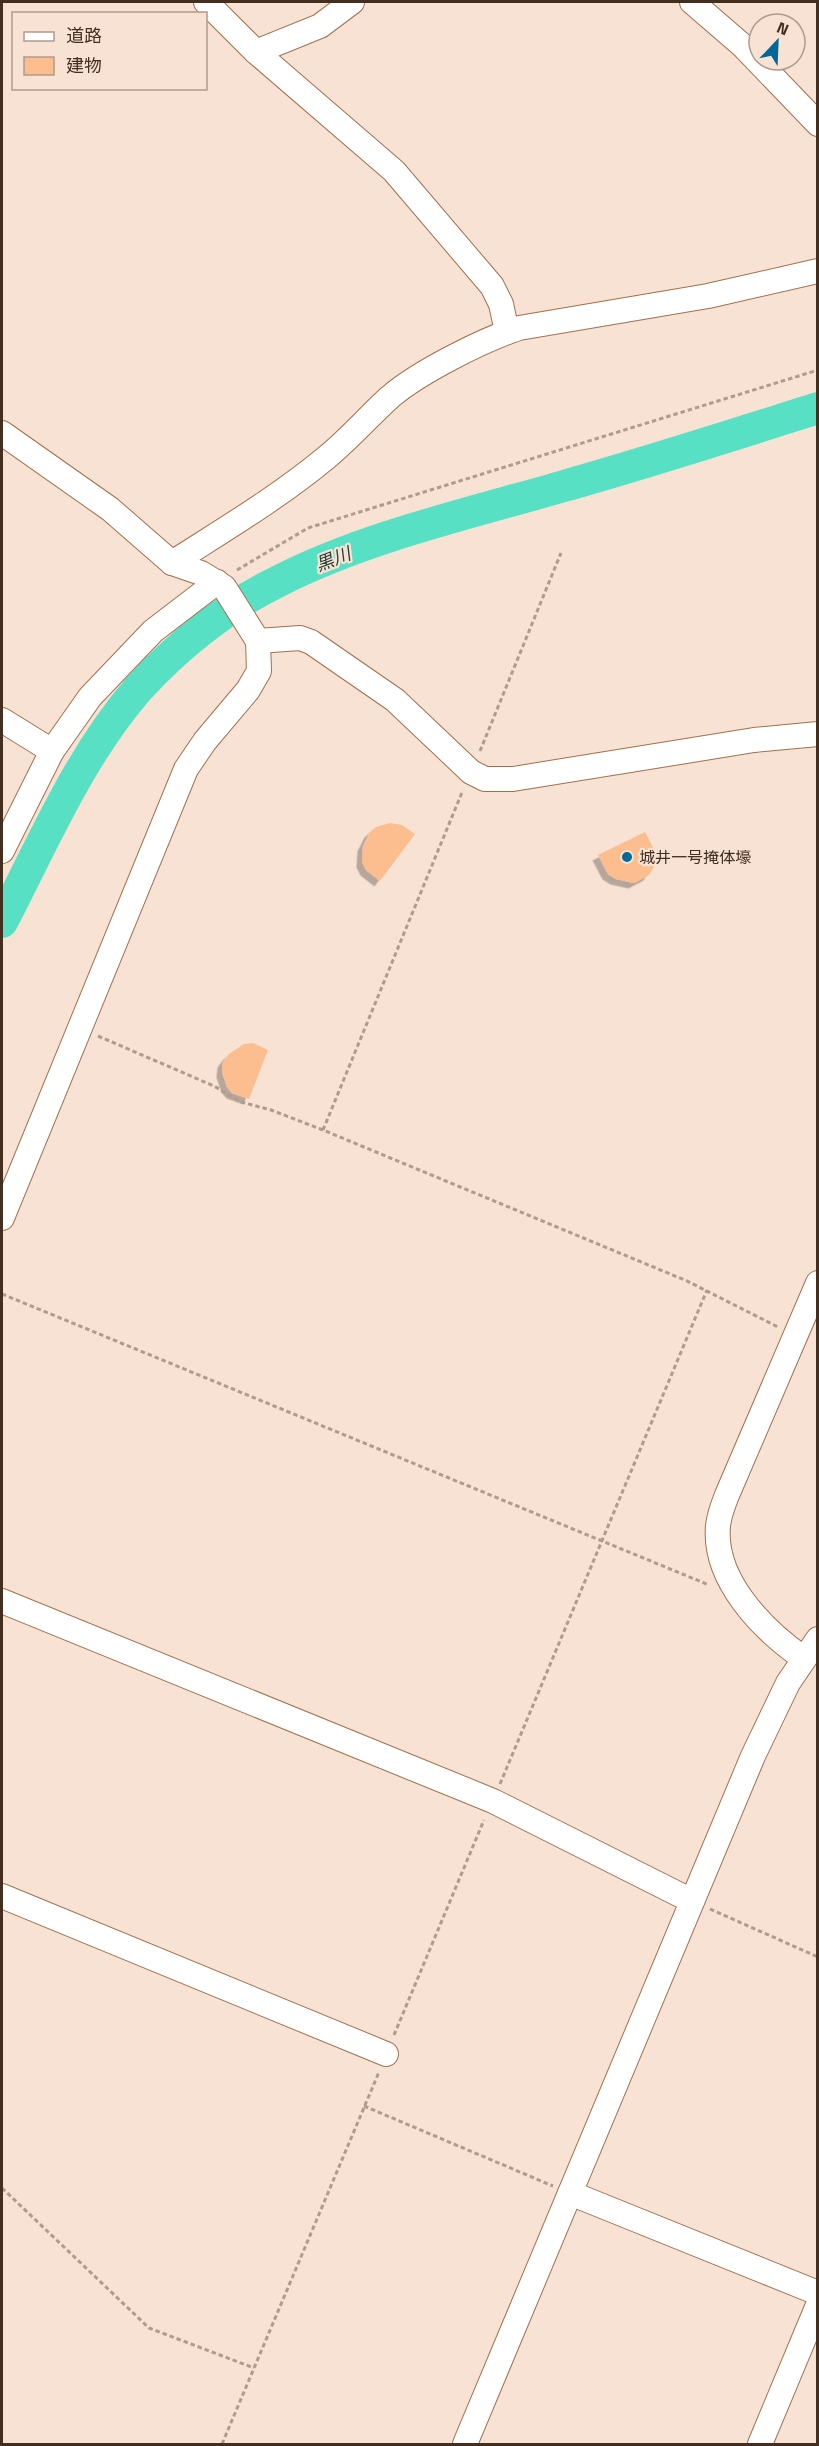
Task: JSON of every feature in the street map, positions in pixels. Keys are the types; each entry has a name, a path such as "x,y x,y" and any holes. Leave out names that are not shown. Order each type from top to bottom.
{"street":[{"path":"206,2 256,52 394,171 492,286 501,304 507,332"},
{"path":"256,52 320,26 352,2"},
{"path":"692,2 743,46 818,123"},
{"path":"172,562 243,520 282,492 334,451 399,390 435,368 507,332 726,292 818,271"},
{"path":"2,433 110,509 172,562 201,573 220,584 255,638 259,671 248,690 205,741 186,769 2,1218"},
{"path":"2,851 52,751 90,697 153,631 220,584"},
{"path":"255,638 300,638 318,646 394,700 471,772 485,779 513,779 753,740 818,734"},
{"path":"2,720 52,751"},
{"path":"803,1658 769,1632 739,1596 718,1545 720,1513 818,1283"},
{"path":"2,1601 493,1801 692,1901"},
{"path":"465,2445 753,1756 788,1683 818,1639"},
{"path":"2,1896 386,2054"},
{"path":"570,2193 818,2294"},
{"path":"760,2445 818,2305"}],"path":[{"path":"220,584 308,528 818,370"},
{"path":"323,1130 561,553"},
{"path":"81,1029 214,1086 241,1102 271,1110 323,1130 707,1290 795,1336"},
{"path":"222,2445 707,1290"},
{"path":"2,1294 601,1542 739,1596"},
{"path":"692,1901 818,1958"},
{"path":"364,2106 570,2193"},
{"path":"2,2188 150,2328 254,2368"}],"building":[{"path":"390,823 402,825 415,834 380,881 366,870 362,862 363,846 370,832 376,827"},
{"name":"城井一号掩体壕","path":"645,832 655,851 654,867 649,875 634,883 616,879 608,874 598,855"},
{"path":"253,1043 268,1050 249,1099 232,1093 227,1087 222,1072 223,1062 229,1054 244,1044"}],"waterway":[{"name":"黒川","path":"2,922 63,801 117,715 138,689 169,658 204,628 241,602 312,565 382,539 628,467 818,408"}],"place":[{"name":"城井一号掩体壕","path":"627,857"}]}
